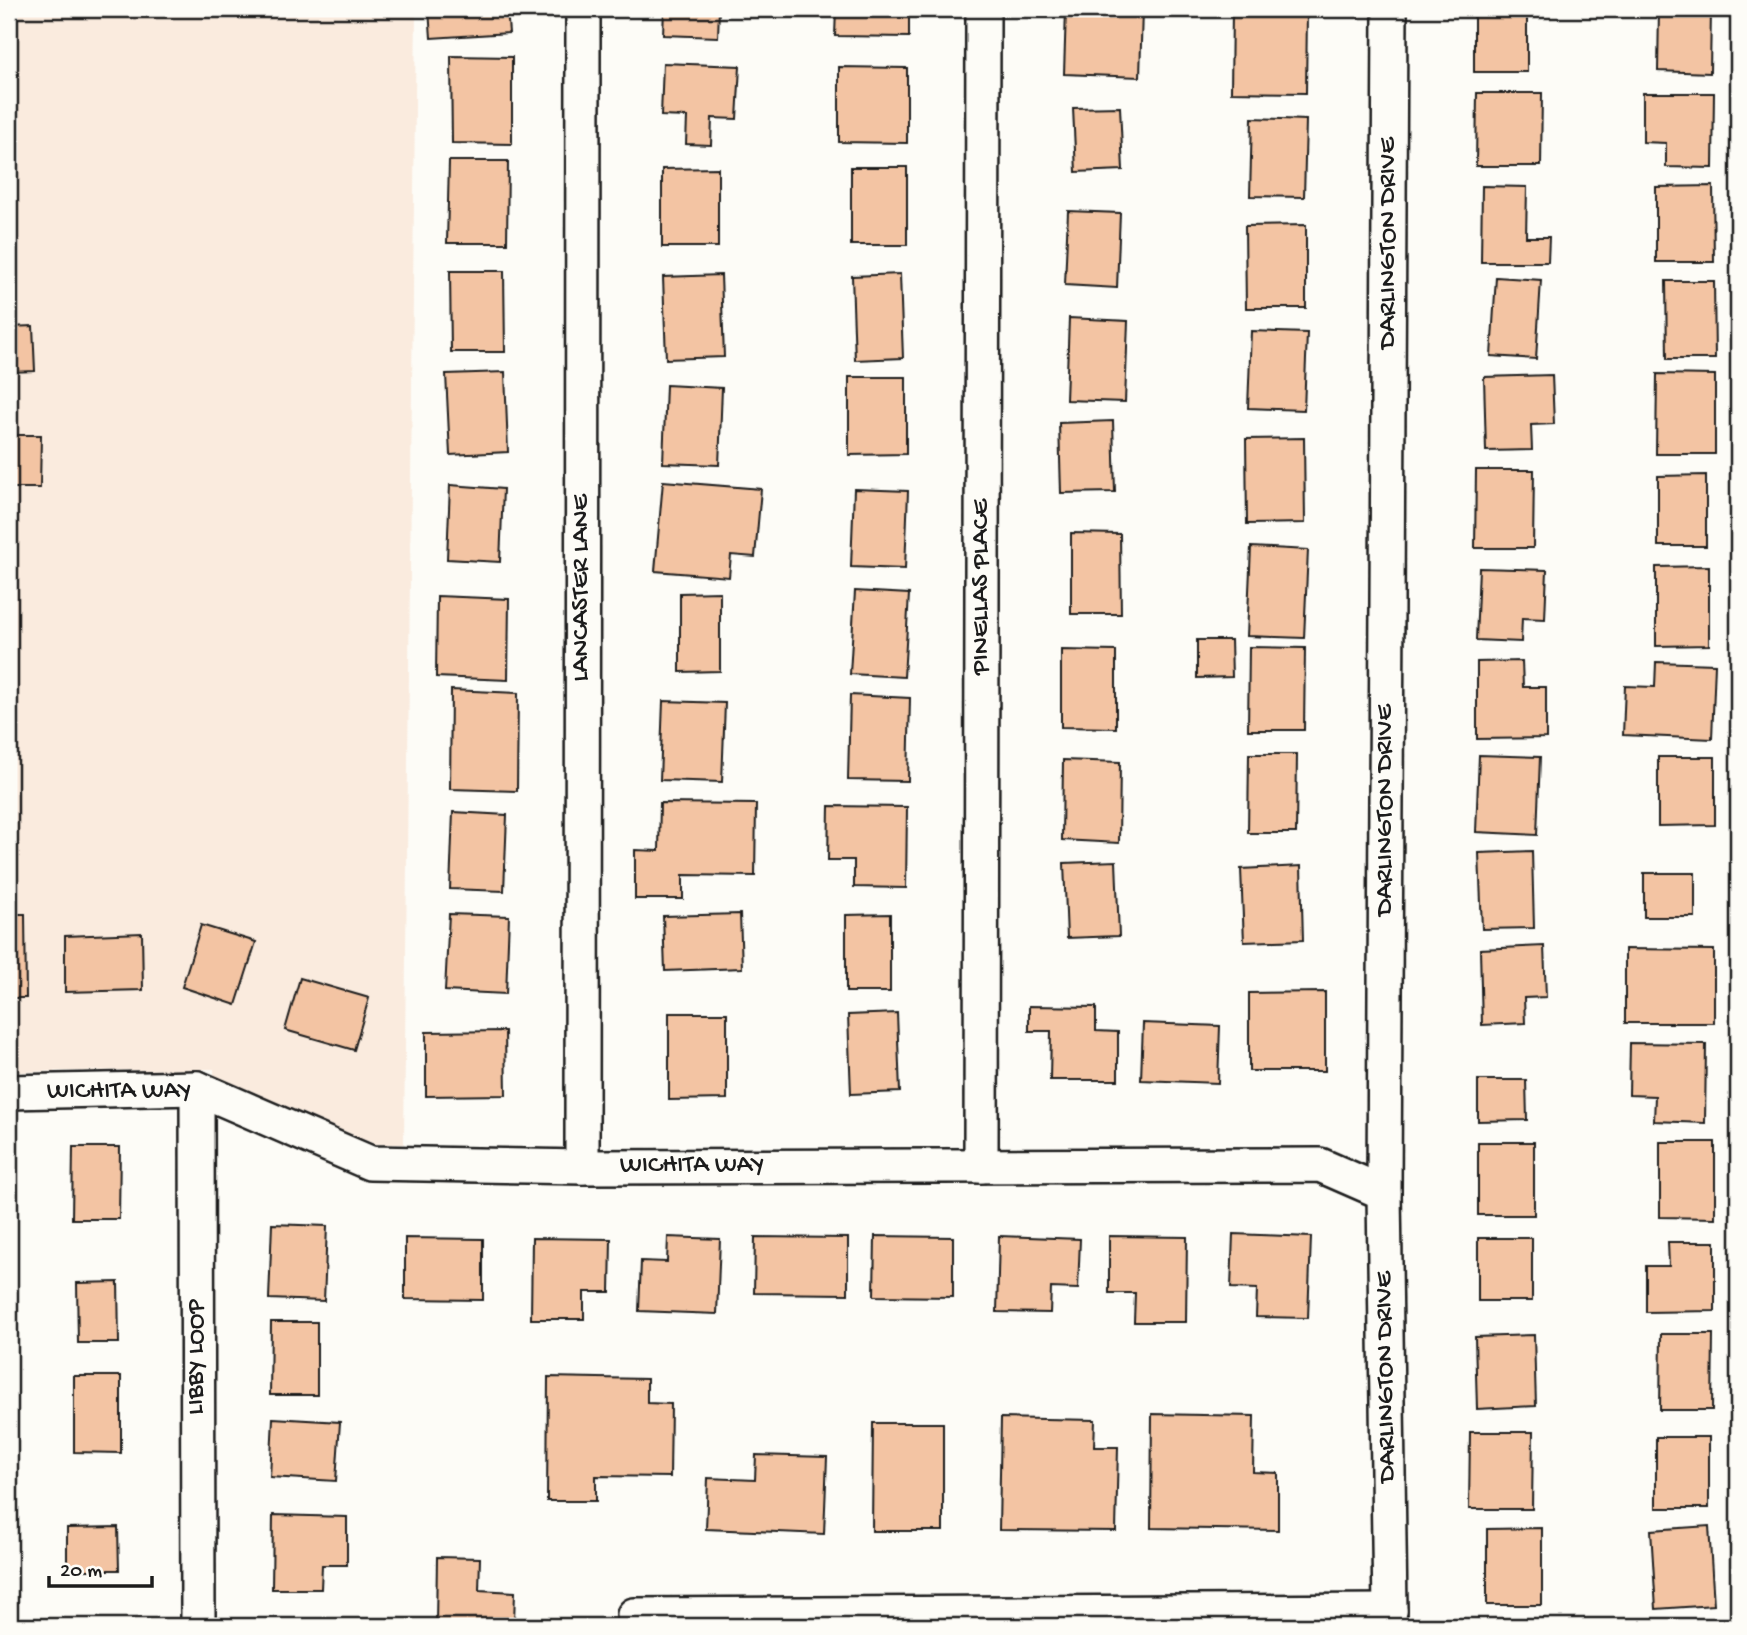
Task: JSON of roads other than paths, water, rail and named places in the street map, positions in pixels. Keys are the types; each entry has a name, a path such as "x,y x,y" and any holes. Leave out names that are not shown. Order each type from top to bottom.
{"street":[{"name":"LANCASTER LANE","path":"582,1167 583,9"},
{"name":"PINELLAS PLACE","path":"981,1166 983,9"},
{"name":"DARLINGTON DRIVE","path":"1390,9 1384,1194 1398,1619"},
{"name":"WICHITA WAY","path":"9,1092 197,1088 370,1163 582,1167 1320,1164 1384,1194"},
{"name":"LIBBY LOOP","path":"197,1088 198,1626"},
{"path":"634,1615 1398,1619"}]}
